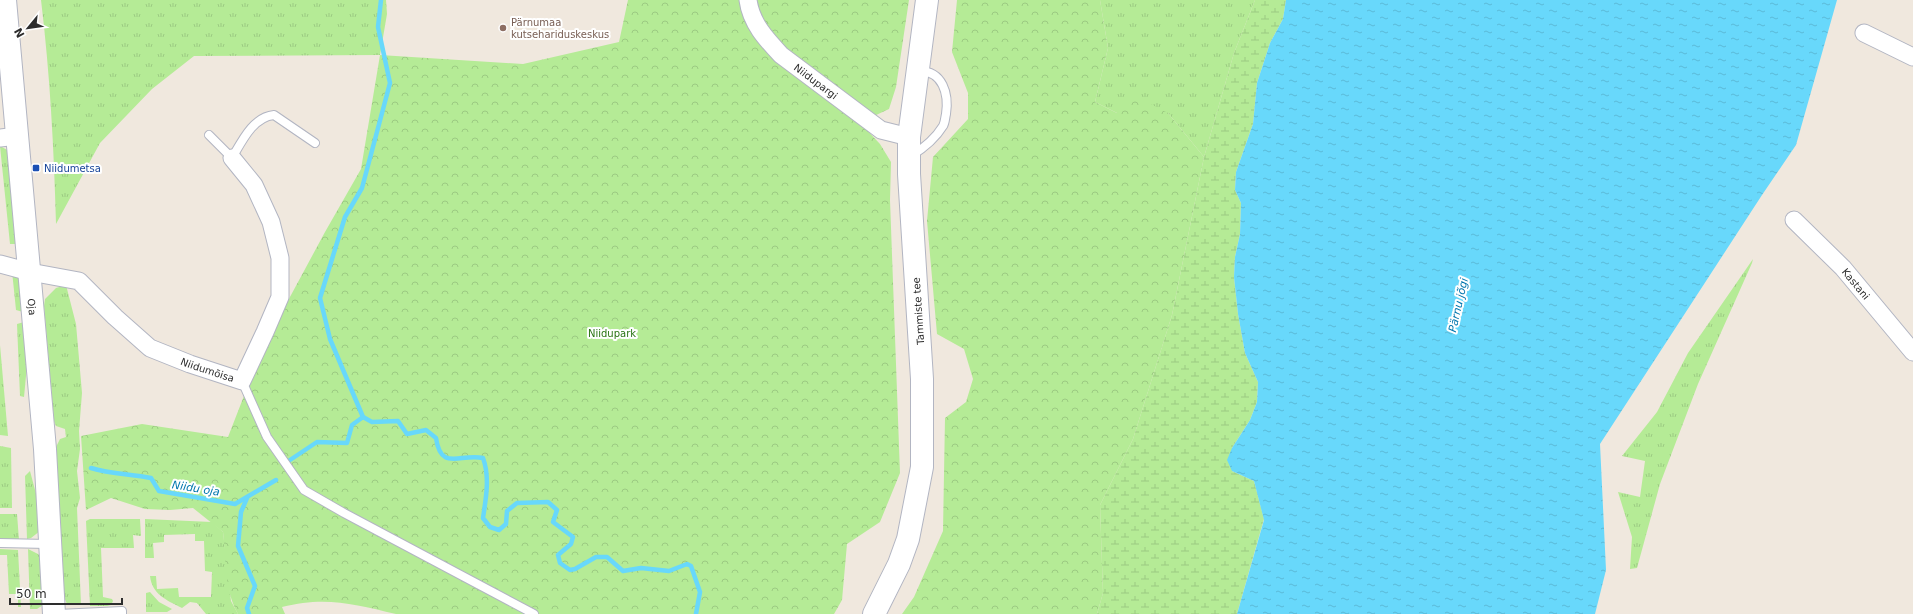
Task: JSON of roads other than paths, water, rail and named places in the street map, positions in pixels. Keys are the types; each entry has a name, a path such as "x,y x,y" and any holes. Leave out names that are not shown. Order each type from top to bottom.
{"street":[{"name":"Oja","path":"5,0 9,137 30,272 45,449 54,614"},
{"name":"Niidupargi","path":"748,0 756,26 767,41 781,55 881,130 909,147"},
{"name":"Tammiste tee","path":"874,614 900,564 908,539 922,467 922,379 909,147 927,0"},
{"path":"1864,33 1913,57"},
{"name":"Niidumõisa","path":"0,264 30,272 79,281 115,317 150,348 190,364 242,381 266,332 280,297 280,258 271,222 257,191 232,158"},
{"name":"Kastani","path":"1794,220 1843,268 1913,352"}],"lane":[{"path":"909,147 926,146 944,125 948,101 940,80 928,71 918,71"},
{"path":"209,135 232,158 254,125 269,115 277,116 315,142"},
{"path":"242,381 267,437 304,490 344,513 534,614"},
{"path":"0,543 51,544"},
{"path":"58,614 122,611 122,614"}],"water":[{"name":"Pärnu jõgi","path":"1286,0 1837,0 1796,145 1600,444 1606,570 1595,614 1237,614 1264,520 1254,481 1232,471 1227,460 1232,448 1250,420 1257,402 1258,382 1245,353 1238,314 1234,277 1235,257 1240,234 1241,203 1235,190 1236,172 1253,124 1257,83 1270,43 1283,19"}],"waterway":[{"path":"363,417 330,339 320,298 345,217 362,188 390,83 378,27 381,0"},
{"name":"Niidu oja","path":"290,460 317,442 347,443 352,425 363,417 372,422 398,421 407,434 426,430 436,438 442,455 447,458 483,458 487,480 483,518 490,527 499,530 506,524 507,511 517,503 548,502 557,510 553,522 573,537 571,544 558,555 560,563 570,570 575,569 596,557 607,557 623,571 641,568 669,571 687,564 691,566 700,592 696,614"},
{"name":"Niidu oja","path":"91,468 106,472 151,478 159,491 235,504 276,480"},
{"path":"247,498 241,512 238,546 255,586 247,608 249,614"}],"place":[{"name":"Pärnumaa kutsehariduskeskus","path":"503,28"},
{"name":"Niidumetsa","path":"36,168"}],"park label":[{"name":"Niidupark","path":"612,333"}]}
